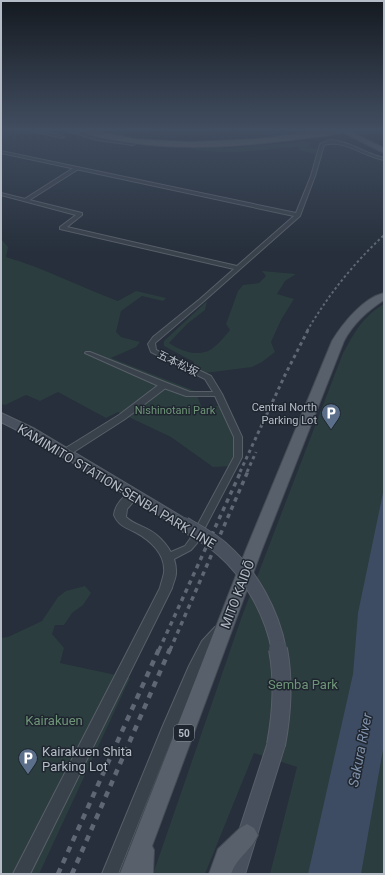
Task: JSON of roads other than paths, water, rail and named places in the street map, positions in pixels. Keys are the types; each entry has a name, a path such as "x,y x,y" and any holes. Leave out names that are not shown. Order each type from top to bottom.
{"main road":[{"name":"MITO KAIDŌ","path":"131,874 253,552 338,341 352,318 384,296"},
{"name":"KAMIMITO STATION-SENBA PARK LINE","path":"1,417 31,432 204,536 221,549 241,570 266,608 277,638 283,680 280,724 276,745 235,874"},
{"path":"220,874 226,857 247,835"},
{"path":"142,874 143,841"}],"street":[{"path":"26,200 72,171"},
{"path":"90,171 298,215"},
{"path":"1,194 80,214 62,228 238,268 298,215 314,171"},
{"name":"五本松坂","path":"218,394 208,378 153,351 150,347 150,343 238,268"},
{"path":"88,353 189,394 218,394 238,437 238,457 194,541 188,548 167,558"},
{"path":"65,452 122,417 164,385"},
{"path":"21,874 166,588 170,572 167,558 161,546 152,538 124,522 120,517 120,511 123,506 134,495"},
{"path":"110,874 169,728 196,666 207,644 225,625"}],"water":[{"name":"Sakura River","path":"384,488 384,744 361,874 308,874 353,674 358,613"}],"railway":[{"path":"307,331 324,304 342,280 384,235"},
{"path":"240,472 285,375 308,330"},
{"path":"247,472 256,452"},
{"path":"159,650 241,471"},
{"path":"170,650 248,471"},
{"path":"58,874 159,649"},
{"path":"72,874 170,649"}],"place":[{"name":"Central North Parking Lot","path":"331,430"},
{"name":"Kairakuen Shita Parking Lot","path":"28,775"}],"park label":[{"name":"Nishinotani Park","path":"175,410"},
{"name":"Semba Park","path":"303,684"},
{"name":"Kairakuen","path":"54,720"}]}
